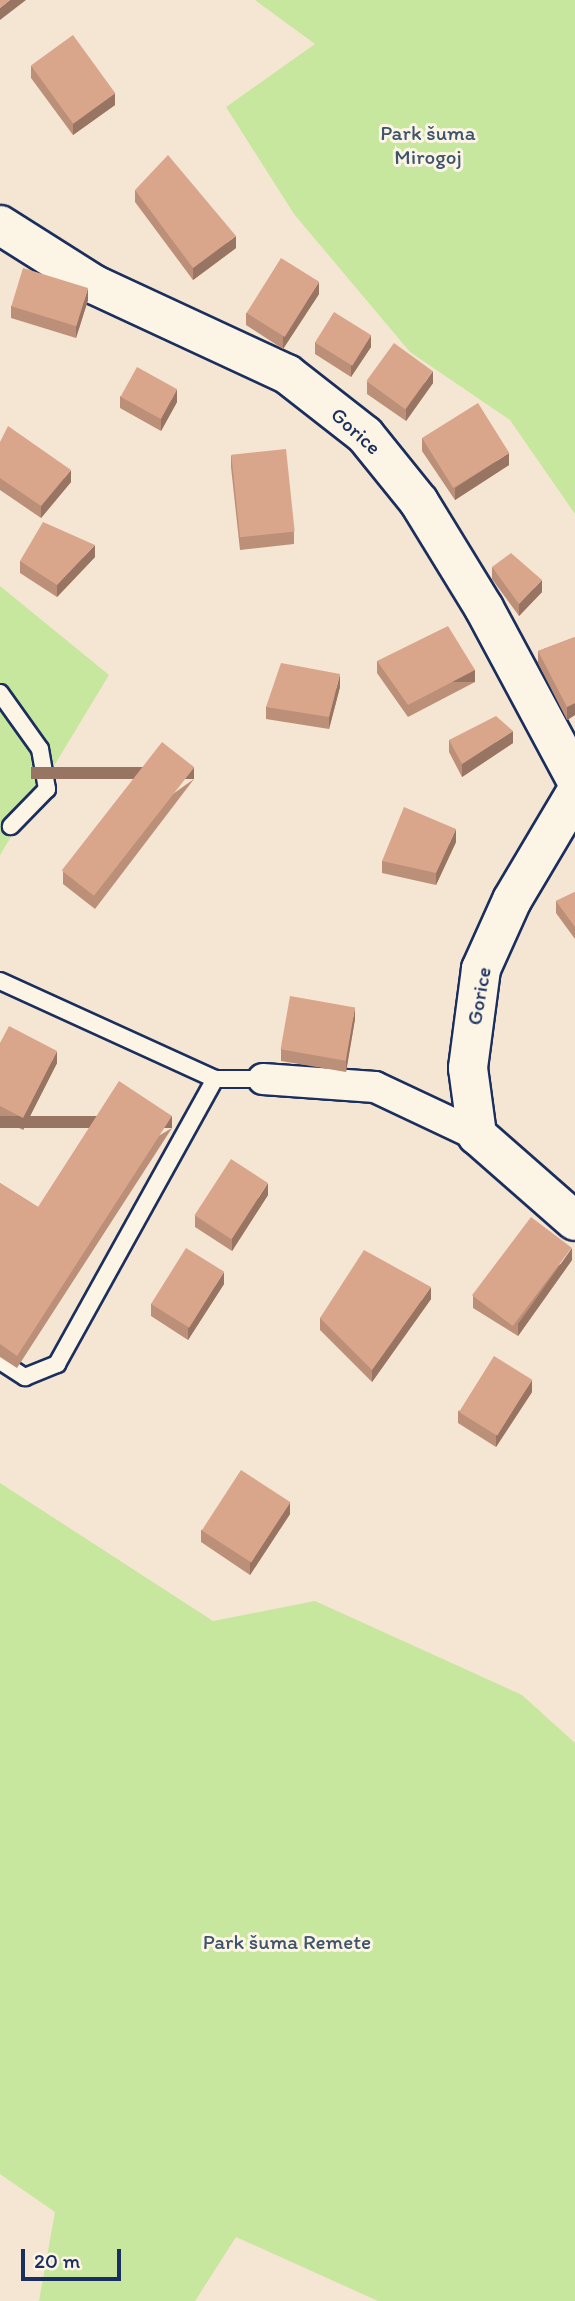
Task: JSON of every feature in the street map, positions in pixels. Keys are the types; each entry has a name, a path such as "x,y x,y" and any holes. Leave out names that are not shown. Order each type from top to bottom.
{"street":[{"name":"Gorice","path":"0,225 95,285 287,374 365,435 419,502 484,608 575,778"},
{"name":"Gorice","path":"477,1135 468,1068 481,969 512,900 575,794"},
{"path":"263,1079 375,1087 477,1135 575,1221"}],"lane":[{"path":"0,693 40,749 47,789 11,826"},
{"path":"0,981 215,1079 263,1079"},
{"path":"0,1361 25,1377 57,1364 215,1079"}],"green space":[{"name":"Park šuma Mirogoj","path":"255,0 575,0 575,514 510,420 410,352 294,214 226,107 315,44"},
{"path":"0,586 109,675 0,855"},
{"name":"Park šuma Remete","path":"0,1483 213,1621 315,1601 522,1695 575,1743 575,2301 378,2301 236,2237 195,2301 39,2301 55,2212 0,2174"}],"building":[{"path":"0,0 10,0 0,8"},
{"path":"73,35 115,93 73,124 31,66"},
{"path":"168,155 236,236 193,268 135,190"},
{"path":"281,258 319,282 285,337 247,313"},
{"path":"23,268 88,288 76,326 11,306"},
{"path":"334,312 371,335 352,366 315,343"},
{"path":"394,343 433,371 405,409 366,381"},
{"path":"137,367 177,389 161,419 121,397"},
{"path":"478,403 509,453 453,488 422,438"},
{"path":"8,426 71,470 41,506 0,478 0,442"},
{"path":"286,449 295,532 240,537 231,455"},
{"path":"43,522 95,545 57,585 20,561"},
{"path":"511,553 542,580 519,604 492,567"},
{"path":"448,626 475,670 408,705 377,661"},
{"path":"575,637 575,703 567,707 538,651"},
{"path":"281,663 340,674 329,717 266,707"},
{"path":"496,716 513,731 462,764 449,740"},
{"path":"162,742 194,767 94,896 62,870"},
{"path":"404,807 456,829 436,873 382,861"},
{"path":"575,892 575,927 556,901"},
{"path":"290,996 355,1007 346,1061 281,1049"},
{"path":"9,1026 57,1051 23,1118 0,1106 0,1043"},
{"path":"119,1081 172,1116 17,1356 0,1344 0,1183 38,1207"},
{"path":"231,1159 268,1183 231,1239 195,1215"},
{"path":"531,1217 572,1248 513,1326 472,1295"},
{"path":"186,1248 224,1272 189,1328 151,1304"},
{"path":"364,1250 431,1287 372,1370 320,1318"},
{"path":"494,1356 532,1380 497,1436 459,1412"},
{"path":"241,1470 290,1502 251,1563 202,1530"}]}
